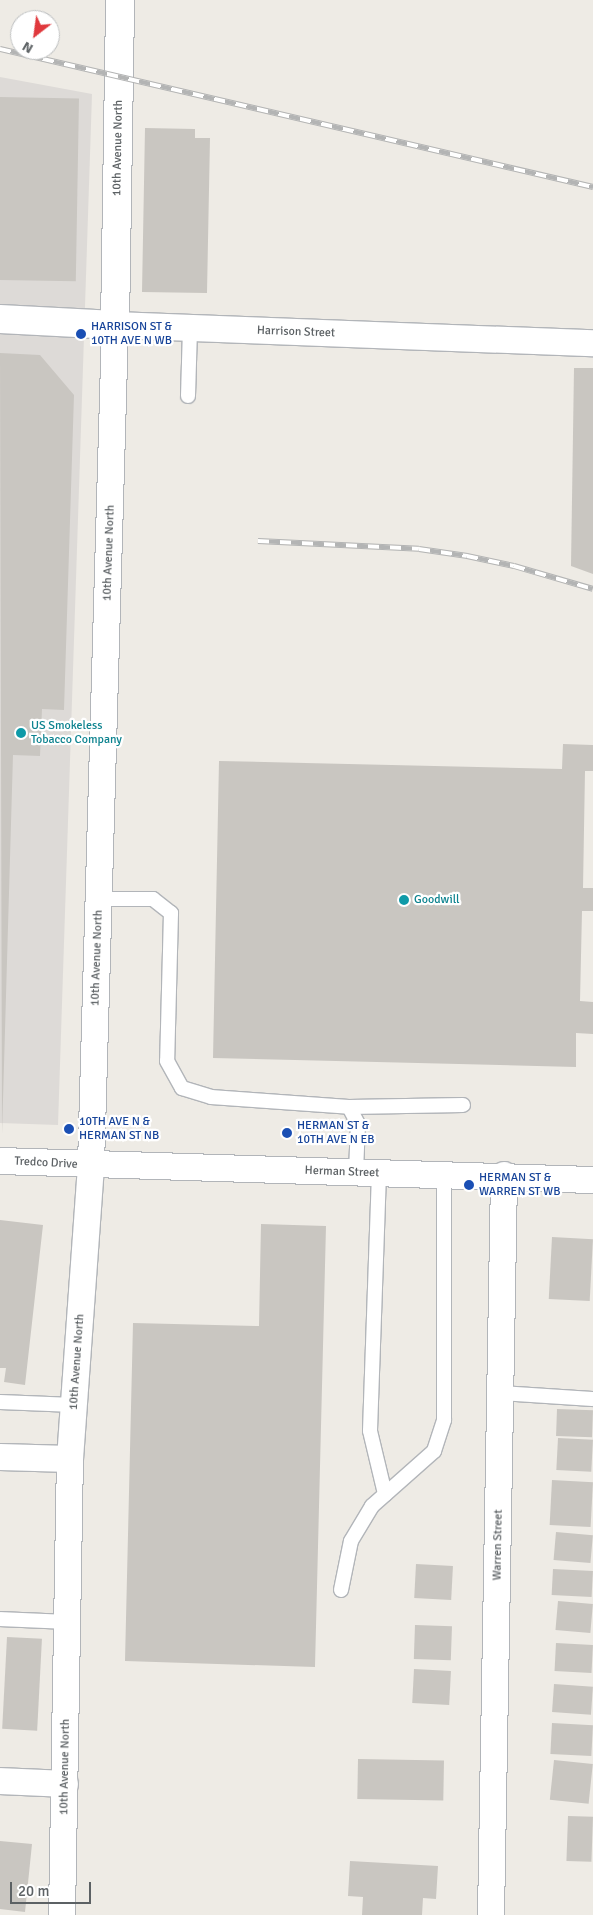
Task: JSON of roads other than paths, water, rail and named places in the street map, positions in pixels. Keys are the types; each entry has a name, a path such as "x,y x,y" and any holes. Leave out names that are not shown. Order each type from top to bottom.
{"street":[{"name":"10th Avenue North","path":"62,1915 70,1459 91,1165 115,324 120,0"},
{"name":"Harrison Street","path":"0,318 190,328 593,343"},
{"name":"Tredco Drive","path":"0,1161 91,1165"},
{"name":"Herman Street","path":"91,1165 504,1175 593,1180"},
{"name":"Warren Street","path":"492,1915 504,1175"},
{"path":"0,1457 70,1459"},
{"path":"0,1781 65,1784"}],"lane":[{"path":"188,396 190,328"},
{"path":"99,899 153,899 171,913 167,1061 182,1088 211,1097 349,1107 462,1105"},
{"path":"349,1107 358,1124 368,1172 370,1431 385,1494"},
{"path":"341,1590 351,1541 372,1506 434,1451 444,1420 444,1175"},
{"path":"500,1394 593,1399"},
{"path":"0,1402 74,1405"},
{"path":"0,1619 67,1622"}],"railway":[{"path":"0,49 593,187"},
{"path":"258,541 419,549 467,556 514,566 593,589"}],"place":[{"name":"HARRISON ST & 10TH AVE N WB","path":"81,334"},
{"name":"US Smokeless Tobacco Company","path":"21,733"},
{"name":"Goodwill","path":"404,900"},
{"name":"10TH AVE N & HERMAN ST NB","path":"69,1129"},
{"name":"HERMAN ST & 10TH AVE N EB","path":"287,1133"},
{"name":"HERMAN ST & WARREN ST WB","path":"469,1185"}]}
